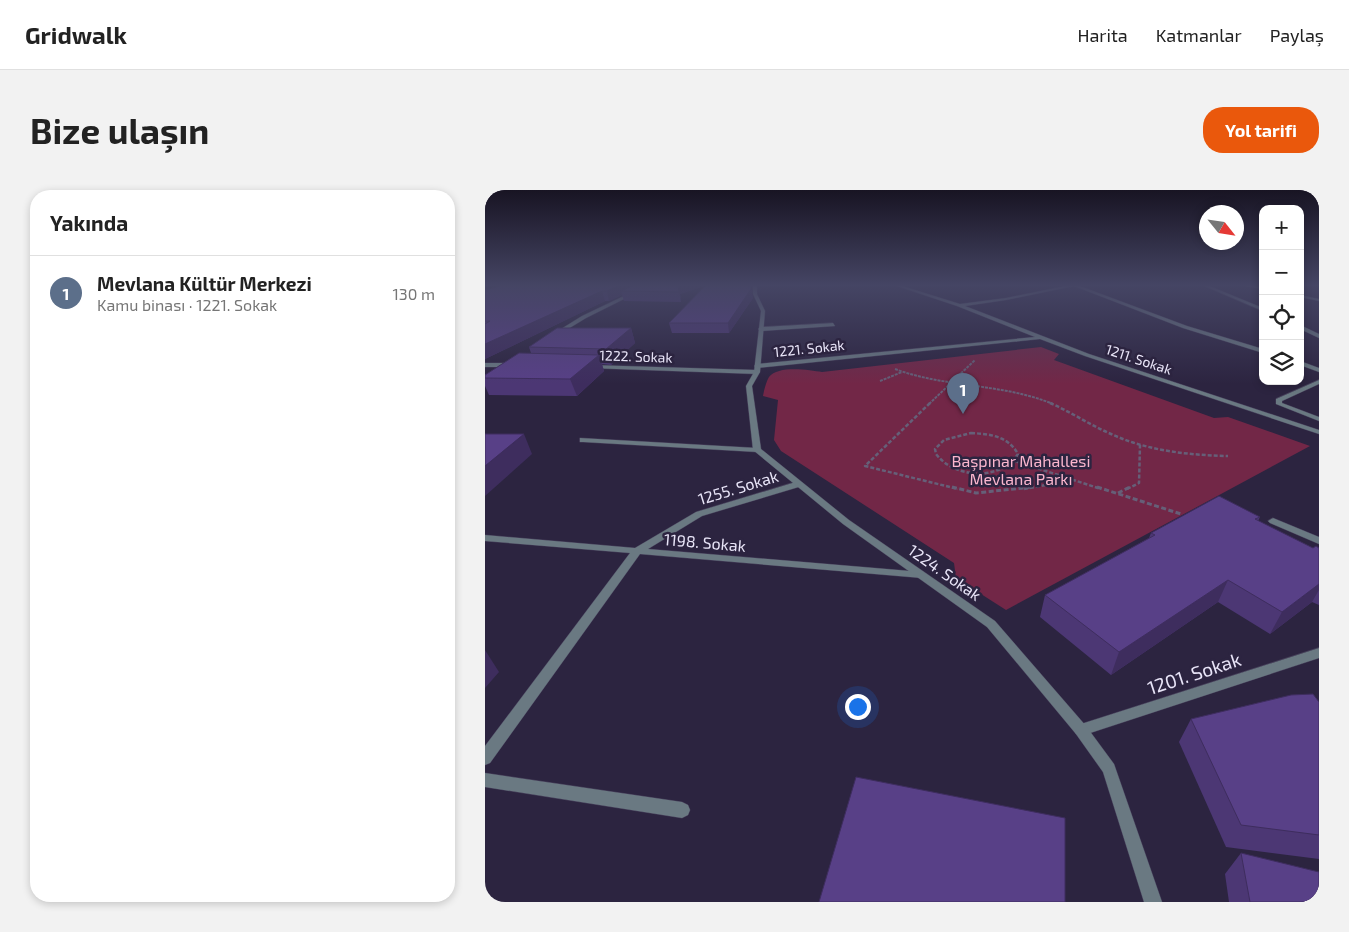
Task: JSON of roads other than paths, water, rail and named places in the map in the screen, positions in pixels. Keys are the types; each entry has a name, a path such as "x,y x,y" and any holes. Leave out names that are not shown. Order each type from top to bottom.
{"street":[{"path":"553,336 582,318"},
{"path":"583,440 757,450 749,386 757,369 762,318"},
{"name":"1211. Sokak","path":"993,318 1087,355 1319,432"},
{"path":"1164,318 1259,350"},
{"path":"761,329 833,325"},
{"path":"1304,329 1319,336"},
{"name":"1221. Sokak","path":"757,369 1041,337"},
{"path":"485,364 507,365 516,363"},
{"path":"500,370 507,365"},
{"path":"1304,365 1319,370"},
{"name":"1222. Sokak","path":"587,367 757,369"},
{"path":"1319,382 1278,400 1279,404 1319,419"},
{"name":"1224. Sokak","path":"757,450 846,522 991,624 1081,730 1109,769 1153,902"},
{"name":"1255. Sokak","path":"637,551 699,514 799,484"},
{"path":"1273,521 1319,541"},
{"name":"1198. Sokak","path":"485,538 922,575"},
{"path":"485,758 637,551"},
{"name":"1201. Sokak","path":"1081,730 1319,653"},
{"path":"485,780 683,810"}],"place":[{"name":"Mevlana Kültür Merkezi","path":"963,414"}],"park label":[{"name":"Başpınar Mahallesi Mevlana Parkı","path":"1021,469"}]}
